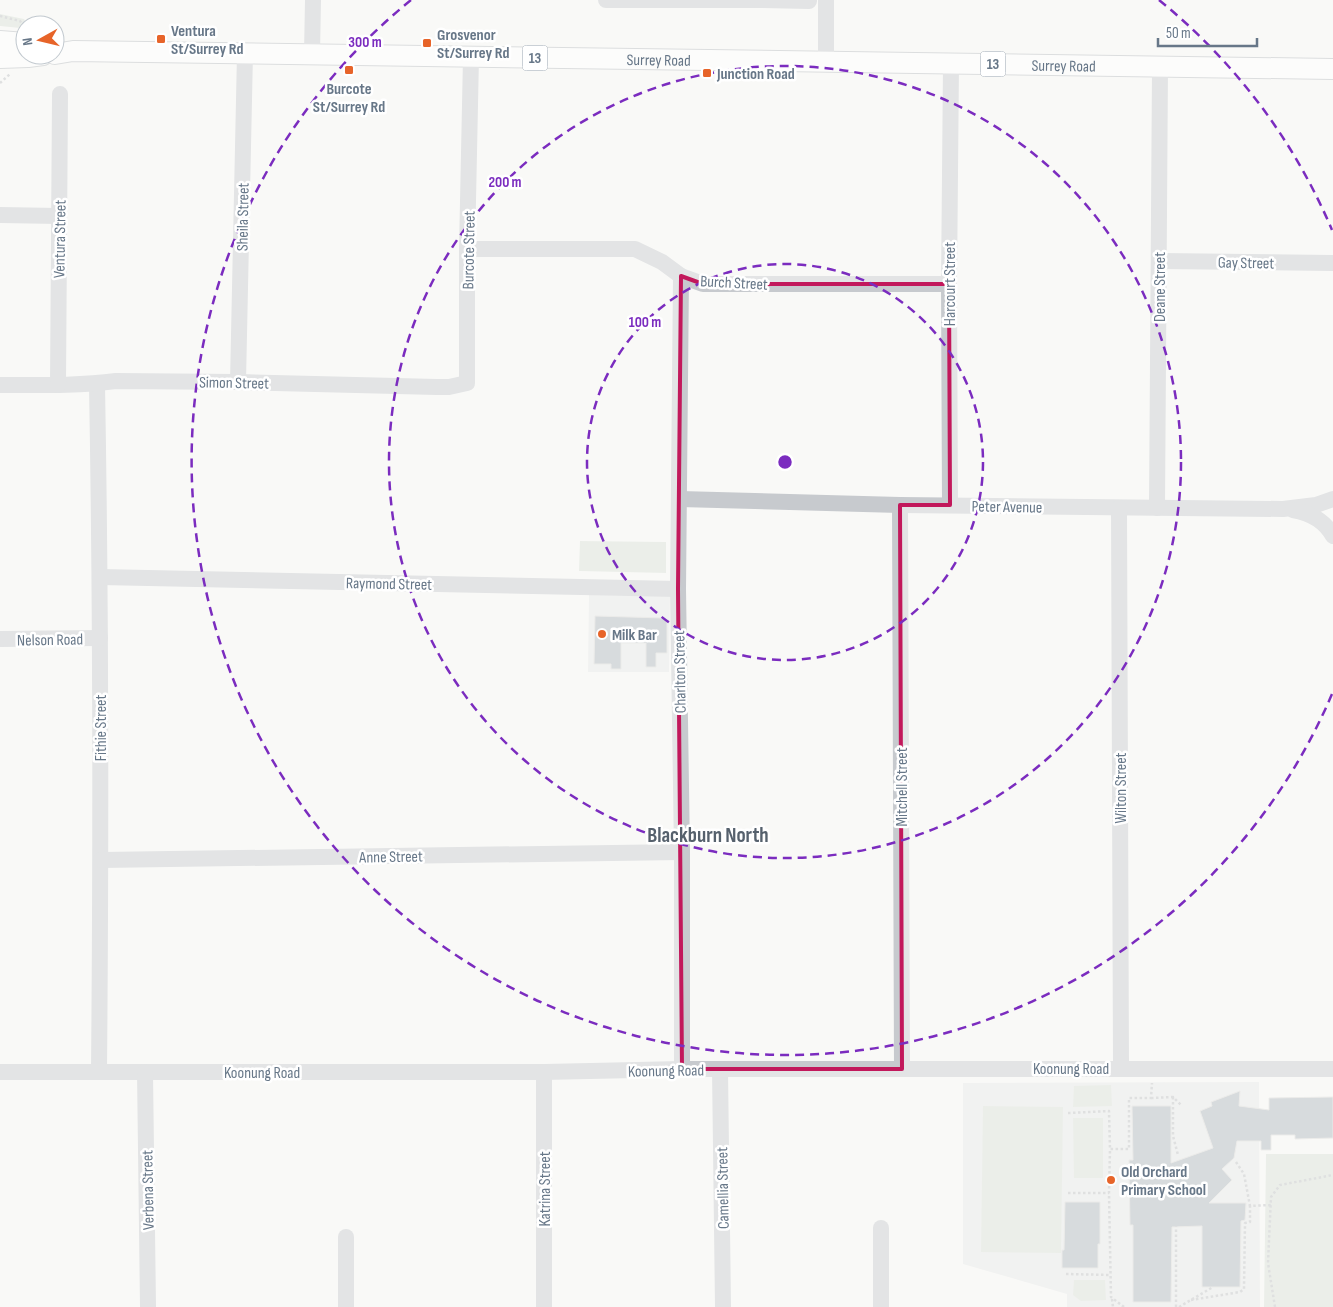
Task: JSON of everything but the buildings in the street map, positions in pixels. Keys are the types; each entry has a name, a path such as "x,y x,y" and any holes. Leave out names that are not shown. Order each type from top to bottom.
{"main road":[{"path":"0,41 15,42"},
{"name":"Surrey Road","path":"65,51 1333,70"}],"street":[{"path":"312,54 313,0"},
{"path":"606,0 809,0"},
{"path":"826,0 826,62"},
{"name":"Sheila Street","path":"238,382 244,53"},
{"name":"Burcote Street","path":"467,383 467,248 471,57"},
{"name":"Harcourt Street","path":"950,505 949,284 951,64"},
{"name":"Deane Street","path":"1158,508 1160,67"},
{"name":"Ventura Street","path":"58,385 60,94"},
{"path":"0,216 59,216"},
{"name":"Burch Street","path":"467,248 635,248 662,262 682,276 703,284 949,284"},
{"name":"Gay Street","path":"1159,261 1333,263"},
{"name":"Charlton Street","path":"682,276 678,589 682,852 682,1069"},
{"name":"Simon Street","path":"0,385 97,384 116,381 449,387 467,383"},
{"name":"Fithie Street","path":"97,384 101,860 99,1072"},
{"name":"Peter Avenue","path":"680,499 900,505 1284,509 1316,505 1333,498"},
{"name":"Mitchell Street","path":"900,505 902,1069"},
{"name":"Wilton Street","path":"1119,508 1120,1068"},
{"path":"1284,509 1315,517 1329,528 1333,536"},
{"name":"Raymond Street","path":"100,577 678,589"},
{"name":"Nelson Road","path":"0,640 100,638"},
{"name":"Anne Street","path":"101,860 682,852"},
{"name":"Camellia Street","path":"720,1069 723,1307"},
{"name":"Koonung Road","path":"0,1072 1333,1069"},
{"name":"Verbena Street","path":"145,1072 148,1307"},
{"name":"Katrina Street","path":"544,1072 544,1307"},
{"path":"881,1228 882,1307"},
{"path":"346,1236 346,1307"}],"path":[{"path":"0,16 15,20"},
{"path":"0,83 6,65"},
{"path":"1151,1098 1152,1083"},
{"path":"1110,1149 1129,1149 1129,1098 1173,1098 1181,1105"},
{"path":"1173,1098 1173,1136 1178,1155"},
{"path":"1068,1112 1109,1111 1108,1193 1113,1307"},
{"path":"1191,1300 1240,1292 1244,1289 1246,1223 1250,1222 1250,1206 1244,1174 1236,1162"},
{"path":"1274,1307 1268,1263 1271,1197 1280,1184 1333,1175"},
{"path":"1068,1193 1108,1193"},
{"path":"1250,1206 1270,1205"},
{"path":"1176,1226 1178,1307 1213,1287"},
{"path":"1066,1274 1111,1275"},
{"path":"1112,1297 1124,1307"}],"highlighted area":[{"path":"681,276 703,284 949,284 950,505 900,505 902,1069 682,1069 678,589"}],"shaded area":[{"path":"0,14 15,17 15,28 0,26"},
{"path":"580,541 666,542 666,573 579,571"},
{"path":"589,595 670,596 669,672 588,672"},
{"name":"Old Orchard Primary School","path":"1259,1082 1260,1307 1067,1307 1067,1294 963,1264 963,1083"},
{"path":"1111,1085 1112,1106 1073,1107 1074,1086"},
{"path":"983,1106 1063,1107 1061,1253 981,1252"},
{"path":"1073,1118 1103,1118 1103,1178 1074,1178"},
{"path":"1266,1154 1333,1154 1333,1307 1264,1307"},
{"path":"1074,1280 1105,1280 1106,1300 1081,1301 1073,1295"}],"place":[{"name":"Ventura St/Surrey Rd","path":"161,39"},
{"name":"Grosvenor St/Surrey Rd","path":"427,43"},
{"name":"Burcote St/Surrey Rd","path":"349,70"},
{"name":"Junction Road","path":"707,73"},
{"name":"Milk Bar","path":"602,634"},
{"name":"Old Orchard Primary School","path":"1111,1180"}],"district":[{"name":"Blackburn North","path":"708,835"}]}
